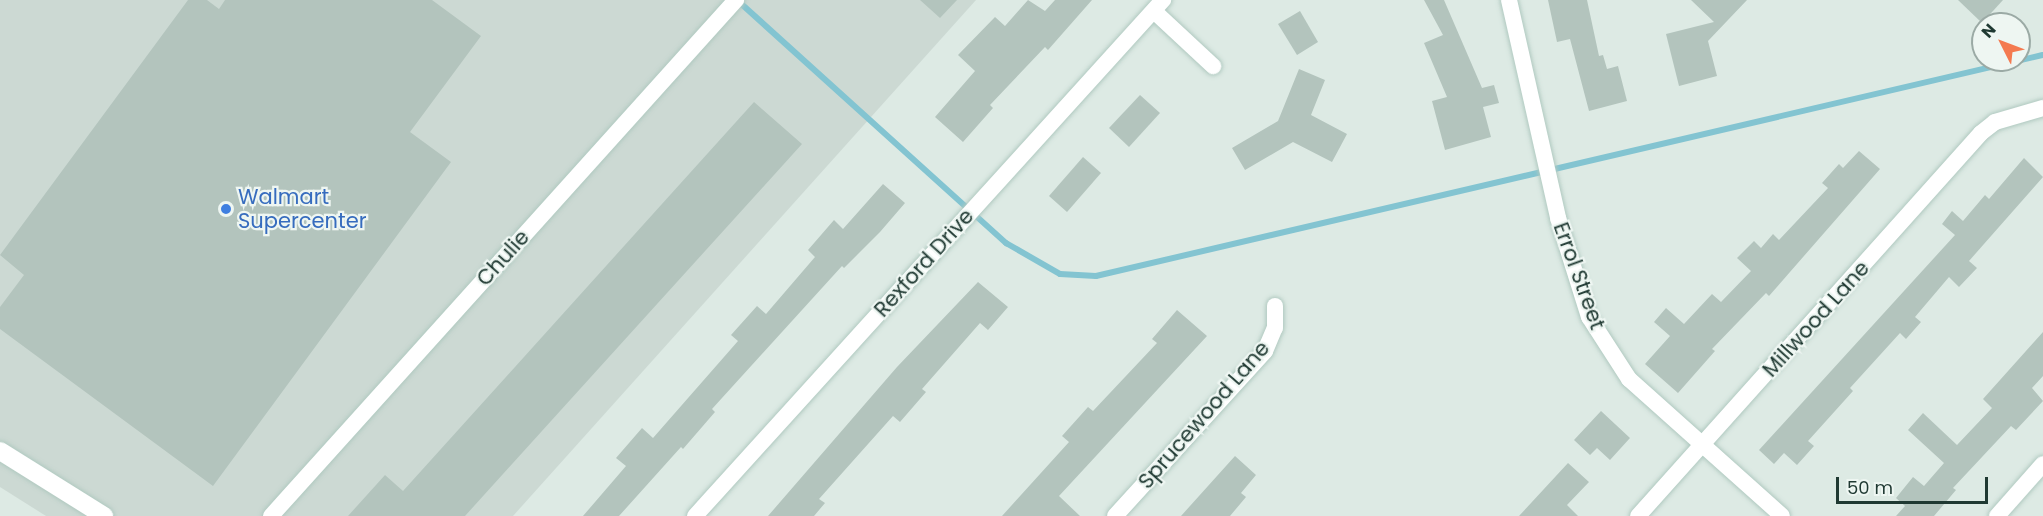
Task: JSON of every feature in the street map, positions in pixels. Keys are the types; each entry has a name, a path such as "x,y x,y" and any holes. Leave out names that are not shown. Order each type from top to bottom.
{"main road":[{"path":"0,451 104,516"}],"street":[{"name":"Chulie","path":"271,516 736,0"},
{"name":"Errol Street","path":"1509,0 1558,218 1589,317 1629,380 1782,516"},
{"name":"Rexford Drive","path":"695,516 1158,5 1213,66"},
{"name":"Millwood Lane","path":"1638,516 1995,122 2043,108"},
{"name":"Sprucewood Lane","path":"1115,516 1265,351 1275,328 1275,306"},
{"path":"1997,516 2043,464"}],"shaded area":[{"path":"0,0 976,0 513,516 46,516 0,487"}],"building":[{"name":"Walmart Supercenter","path":"188,0 207,0 219,9 225,0 432,0 481,36 410,132 451,162 213,486 0,329 0,307 24,275 0,255"},
{"path":"920,0 957,0 940,18"},
{"path":"1028,0 1045,11 1055,0 1092,0 1048,50 1045,47 990,105 993,108 963,142 935,117 975,71 958,55 995,17 1005,26"},
{"path":"1424,0 1444,0 1482,88 1494,85 1499,103 1483,107 1491,137 1445,150 1432,101 1447,97 1424,43 1443,35"},
{"path":"1548,0 1587,0 1599,56 1603,55 1607,69 1618,66 1627,101 1589,111 1570,39 1557,42"},
{"path":"1691,0 1747,0 1708,41 1717,76 1679,86 1666,34 1714,22"},
{"path":"1958,0 2003,0 1992,12 1971,12"},
{"path":"1300,11 1318,42 1297,55 1278,24"},
{"path":"1299,69 1325,80 1311,115 1347,134 1332,162 1293,142 1245,170 1232,148 1278,121"},
{"path":"1140,95 1160,113 1129,147 1109,128"},
{"path":"754,102 802,144 465,516 348,516 385,475 403,491"},
{"path":"1859,151 1880,169 1769,296 1766,293 1712,349 1715,351 1678,393 1645,364 1670,336 1654,322 1666,308 1684,324 1712,294 1721,302 1751,271 1737,258 1754,241 1761,248 1773,234 1779,240 1828,188 1822,183 1839,164 1843,168"},
{"path":"1083,157 1101,173 1067,212 1049,196"},
{"path":"2024,158 2043,177 1969,261 1977,268 1959,287 1949,277 1915,317 1921,322 1906,339 1900,333 1850,388 1853,391 1808,441 1814,446 1797,465 1784,453 1774,464 1759,450 1955,235 1942,224 1952,211 1963,221 1985,195 1989,199"},
{"path":"883,184 905,203 880,232 844,268 842,266 712,409 715,412 683,449 681,447 619,516 583,516 626,466 616,458 642,428 653,438 738,341 731,335 757,306 766,314 815,257 808,250 834,220 843,229"},
{"path":"978,282 1008,307 988,330 980,323 922,389 926,392 900,422 893,416 819,499 825,503 814,516 768,516 897,367"},
{"path":"1177,310 1207,336 1059,496 1080,516 1002,516 1069,442 1062,436 1088,407 1093,411 1157,343 1152,339"},
{"path":"2043,332 2043,376 2032,388 2043,401 2016,430 2011,426 1953,488 1956,490 1934,516 1896,516 1905,506 1896,498 1913,477 1924,486 1944,463 1908,430 1923,413 1957,445 1992,408 1983,399"},
{"path":"1601,411 1630,438 1610,460 1597,448 1590,455 1574,440"},
{"path":"1235,456 1256,475 1241,493 1246,497 1230,516 1181,516"},
{"path":"1568,463 1589,482 1567,505 1578,516 1519,516"}],"waterway":[{"path":"737,0 1006,243 1060,274 1096,276 2043,55"}],"place":[{"name":"Walmart Supercenter","path":"226,209"}]}
